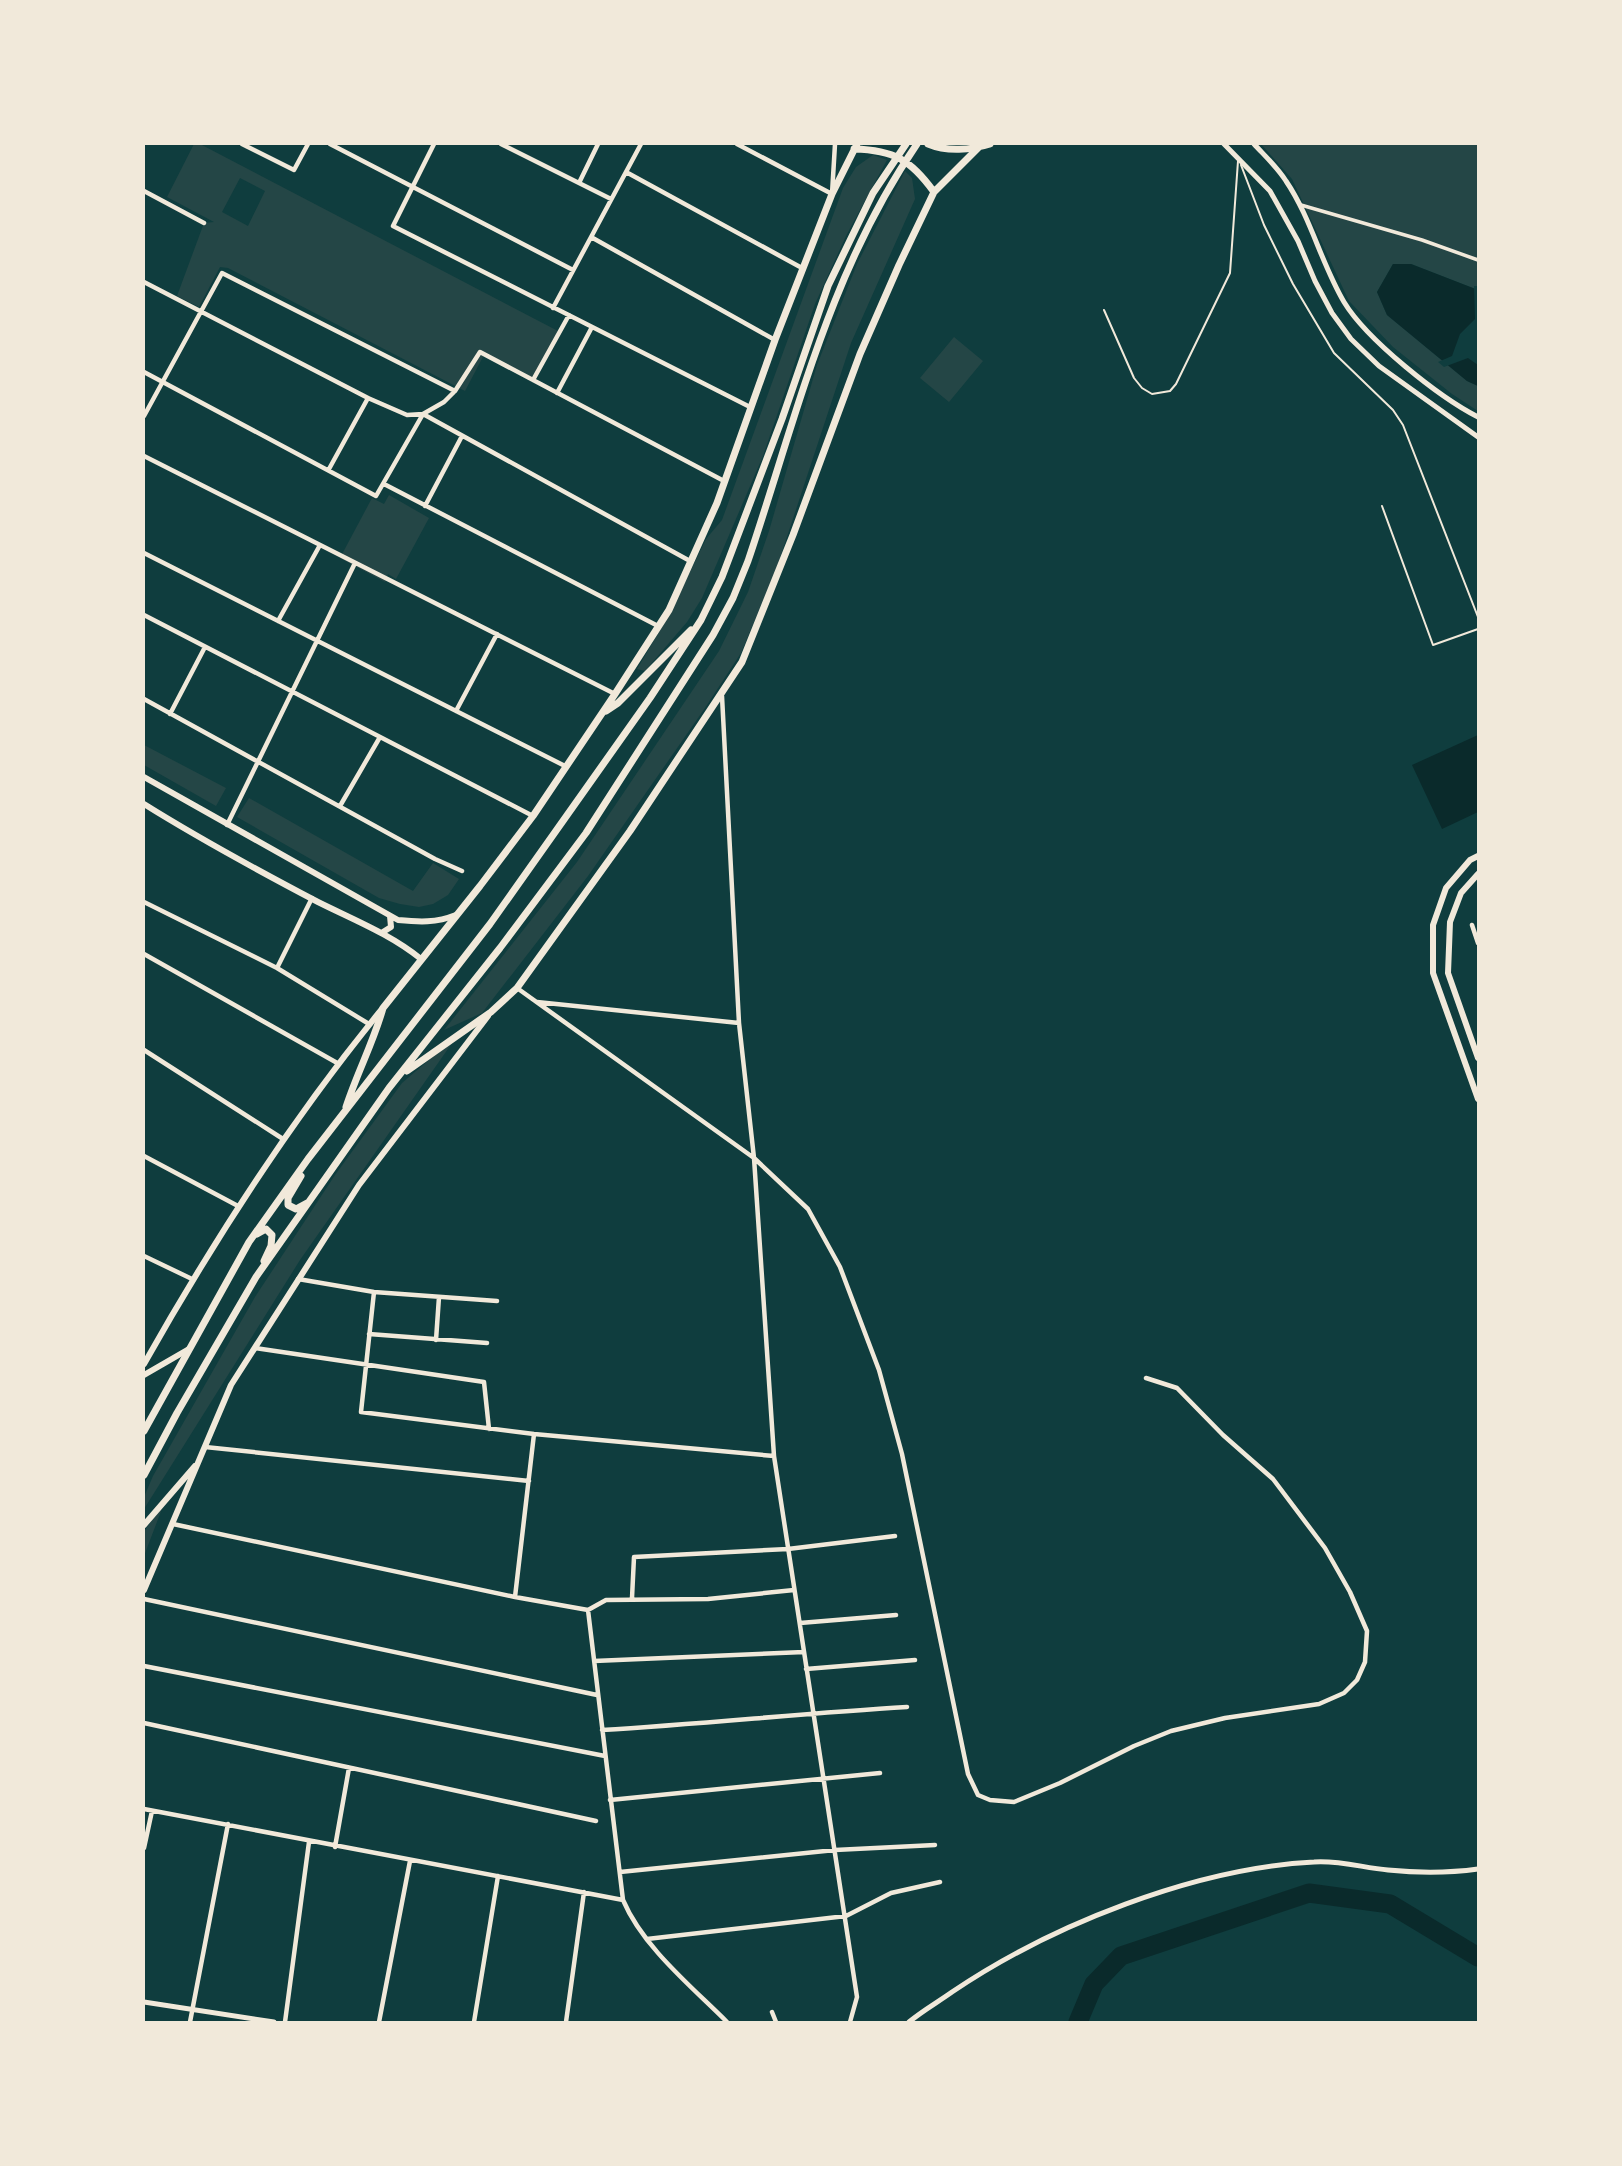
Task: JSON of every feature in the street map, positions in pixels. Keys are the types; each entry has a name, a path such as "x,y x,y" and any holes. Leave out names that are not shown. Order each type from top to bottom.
{"main road":[{"path":"144,1431 249,1242 308,1159 490,924 642,710 701,620 722,577 782,419 828,286 873,193 906,144"},
{"path":"144,1475 256,1277 389,1088 586,833 713,635 733,598 748,561 826,319 879,202 917,144"},
{"path":"928,144 948,149 990,144"},
{"path":"144,1364 192,1279 283,1139 369,1024 458,915 533,816 669,610 725,482 775,340 832,194 856,146 878,149 901,158 920,172 934,192"},
{"path":"401,1075 491,1012 517,988 630,831 742,662 766,606 860,354 899,265 934,192 979,147"},
{"path":"602,714 618,703 701,620"},
{"path":"144,777 226,826 398,920 442,921 458,915"},
{"path":"144,804 312,898 403,944 421,959"},
{"path":"1479,856 1470,860 1446,888 1433,925 1433,973 1479,1099"},
{"path":"1479,874 1461,893 1450,922 1448,973 1479,1058"},
{"path":"381,932 391,928 390,916"},
{"path":"343,1114 383,1007"},
{"path":"144,1590 231,1385 359,1185 491,1012"},
{"path":"308,1159 288,1201 291,1208 296,1209 313,1199"},
{"path":"249,1242 266,1229 273,1239 256,1277"},
{"path":"144,1375 189,1349"},
{"path":"144,1525 199,1462"}],"street":[{"path":"243,144 294,170 309,144"},
{"path":"330,144 573,270"},
{"path":"434,144 393,226 751,408"},
{"path":"501,144 611,199"},
{"path":"579,183 598,144"},
{"path":"553,307 641,144"},
{"path":"737,144 832,194 833,145"},
{"path":"1224,144 1270,191 1289,224 1314,281 1332,313 1352,339 1379,366 1479,437"},
{"path":"1254,144 1286,180 1330,274 1346,304 1363,326 1407,368 1479,417"},
{"path":"626,172 803,268"},
{"path":"144,191 204,223"},
{"path":"1299,204 1422,240 1479,260"},
{"path":"591,237 775,340"},
{"path":"144,416 222,273 455,391"},
{"path":"144,282 368,398 407,415 423,414 444,402 455,391 480,352 725,482"},
{"path":"533,380 569,315"},
{"path":"556,393 592,327"},
{"path":"144,372 376,496 423,414"},
{"path":"329,469 368,398"},
{"path":"423,414 691,561"},
{"path":"425,506 462,436"},
{"path":"144,456 615,694"},
{"path":"384,484 658,626"},
{"path":"278,621 320,545"},
{"path":"144,553 565,766"},
{"path":"226,826 355,563"},
{"path":"144,615 533,816"},
{"path":"456,710 497,634"},
{"path":"170,714 205,647"},
{"path":"722,694 738,1023 754,1158 774,1456 857,1997 850,2022"},
{"path":"144,699 435,859 462,871"},
{"path":"340,806 380,737"},
{"path":"277,968 312,898"},
{"path":"144,902 277,968 369,1024"},
{"path":"1472,925 1479,943"},
{"path":"144,954 339,1064"},
{"path":"517,988 754,1158 807,1209 840,1267 879,1370 902,1454 968,1774 978,1795 990,1800 1014,1802 1171,1731 1225,1718 1319,1704 1344,1693 1357,1680 1365,1661 1367,1631 1350,1592 1325,1548 1273,1479 1223,1435 1177,1388 1146,1378"},
{"path":"537,1002 738,1023"},
{"path":"144,1050 283,1139"},
{"path":"144,1156 238,1206"},
{"path":"144,1256 192,1279"},
{"path":"298,1279 374,1292 497,1301"},
{"path":"374,1292 360,1412 534,1434 774,1456"},
{"path":"436,1340 439,1297"},
{"path":"369,1334 487,1343"},
{"path":"254,1348 484,1382 489,1429"},
{"path":"515,1597 534,1434"},
{"path":"205,1447 529,1481"},
{"path":"173,1524 588,1610 606,1600 708,1599 794,1590"},
{"path":"632,1598 634,1556 788,1549 895,1536"},
{"path":"144,1599 597,1695"},
{"path":"588,1610 623,1900 632,1922 647,1940 727,2022"},
{"path":"800,1623 896,1615"},
{"path":"594,1661 804,1653"},
{"path":"806,1669 915,1660"},
{"path":"144,1666 605,1756"},
{"path":"602,1730 710,1723 813,1712 908,1707"},
{"path":"144,1723 596,1821"},
{"path":"335,1847 349,1768"},
{"path":"610,1800 880,1773"},
{"path":"144,1810 623,1900"},
{"path":"144,1848 152,1811"},
{"path":"190,2022 228,1824"},
{"path":"285,2022 309,1842"},
{"path":"620,1872 835,1850 935,1845"},
{"path":"379,2022 410,1861"},
{"path":"909,2022 975,1976 1031,1944 1101,1914 1228,1874 1316,1861 1417,1872 1479,1869"},
{"path":"474,2022 498,1876"},
{"path":"647,1940 846,1916 891,1893 940,1882"},
{"path":"566,2022 584,1892"},
{"path":"144,2001 274,2022"},
{"path":"772,2012 776,2022"}],"lane":[{"path":"1104,310 1134,378 1142,388 1152,394 1170,391 1176,384 1230,273 1238,157"},
{"path":"1238,157 1270,237 1293,284 1334,354 1393,410 1403,425 1479,617"},
{"path":"1382,506 1433,645 1479,629"}],"shaded area":[{"path":"194,144 200,144 558,331 534,378 485,353 465,391 228,268 220,267 199,307 177,296 204,223 214,222 167,197","holes":["240,178 265,191 248,226 222,212"]},
{"path":"1261,144 1478,144 1478,290 1411,264 1393,264 1377,292 1387,315 1467,381 1478,386 1478,411 1393,347 1349,301 1292,179"},
{"path":"873,155 887,160 846,236 815,304 763,456 702,598 687,622 645,671 637,669 668,617 706,539 722,520 843,188 856,167"},
{"path":"905,171 912,178 915,199 851,343 776,570 741,653 588,876 482,1013 444,1030 577,862 719,651 748,592 769,531 817,365 857,264"},
{"path":"1393,264 1411,264 1478,290 1478,386 1467,381 1387,315 1377,292"},
{"path":"954,337 983,361 949,402 920,378"},
{"path":"389,495 429,518 396,579 388,574 385,582 340,558 372,498 384,504"},
{"path":"1478,735 1478,812 1442,829 1412,765"},
{"path":"144,745 226,788 216,806 144,765"},
{"path":"249,798 413,891 433,863 459,879 448,895 433,904 419,907 379,898 237,817"},
{"path":"457,1036 300,1260 144,1509 144,1497 153,1476 255,1297 335,1175 402,1083"},
{"path":"163,1506 144,1556 144,1531"}],"pier":[{"path":"1474,286 1478,286 1478,365 1468,358 1444,367 1438,362 1452,356 1460,334 1475,319"}],"waterway":[{"path":"1078,2022 1094,1984 1121,1956 1309,1893 1390,1904 1478,1957"}]}
